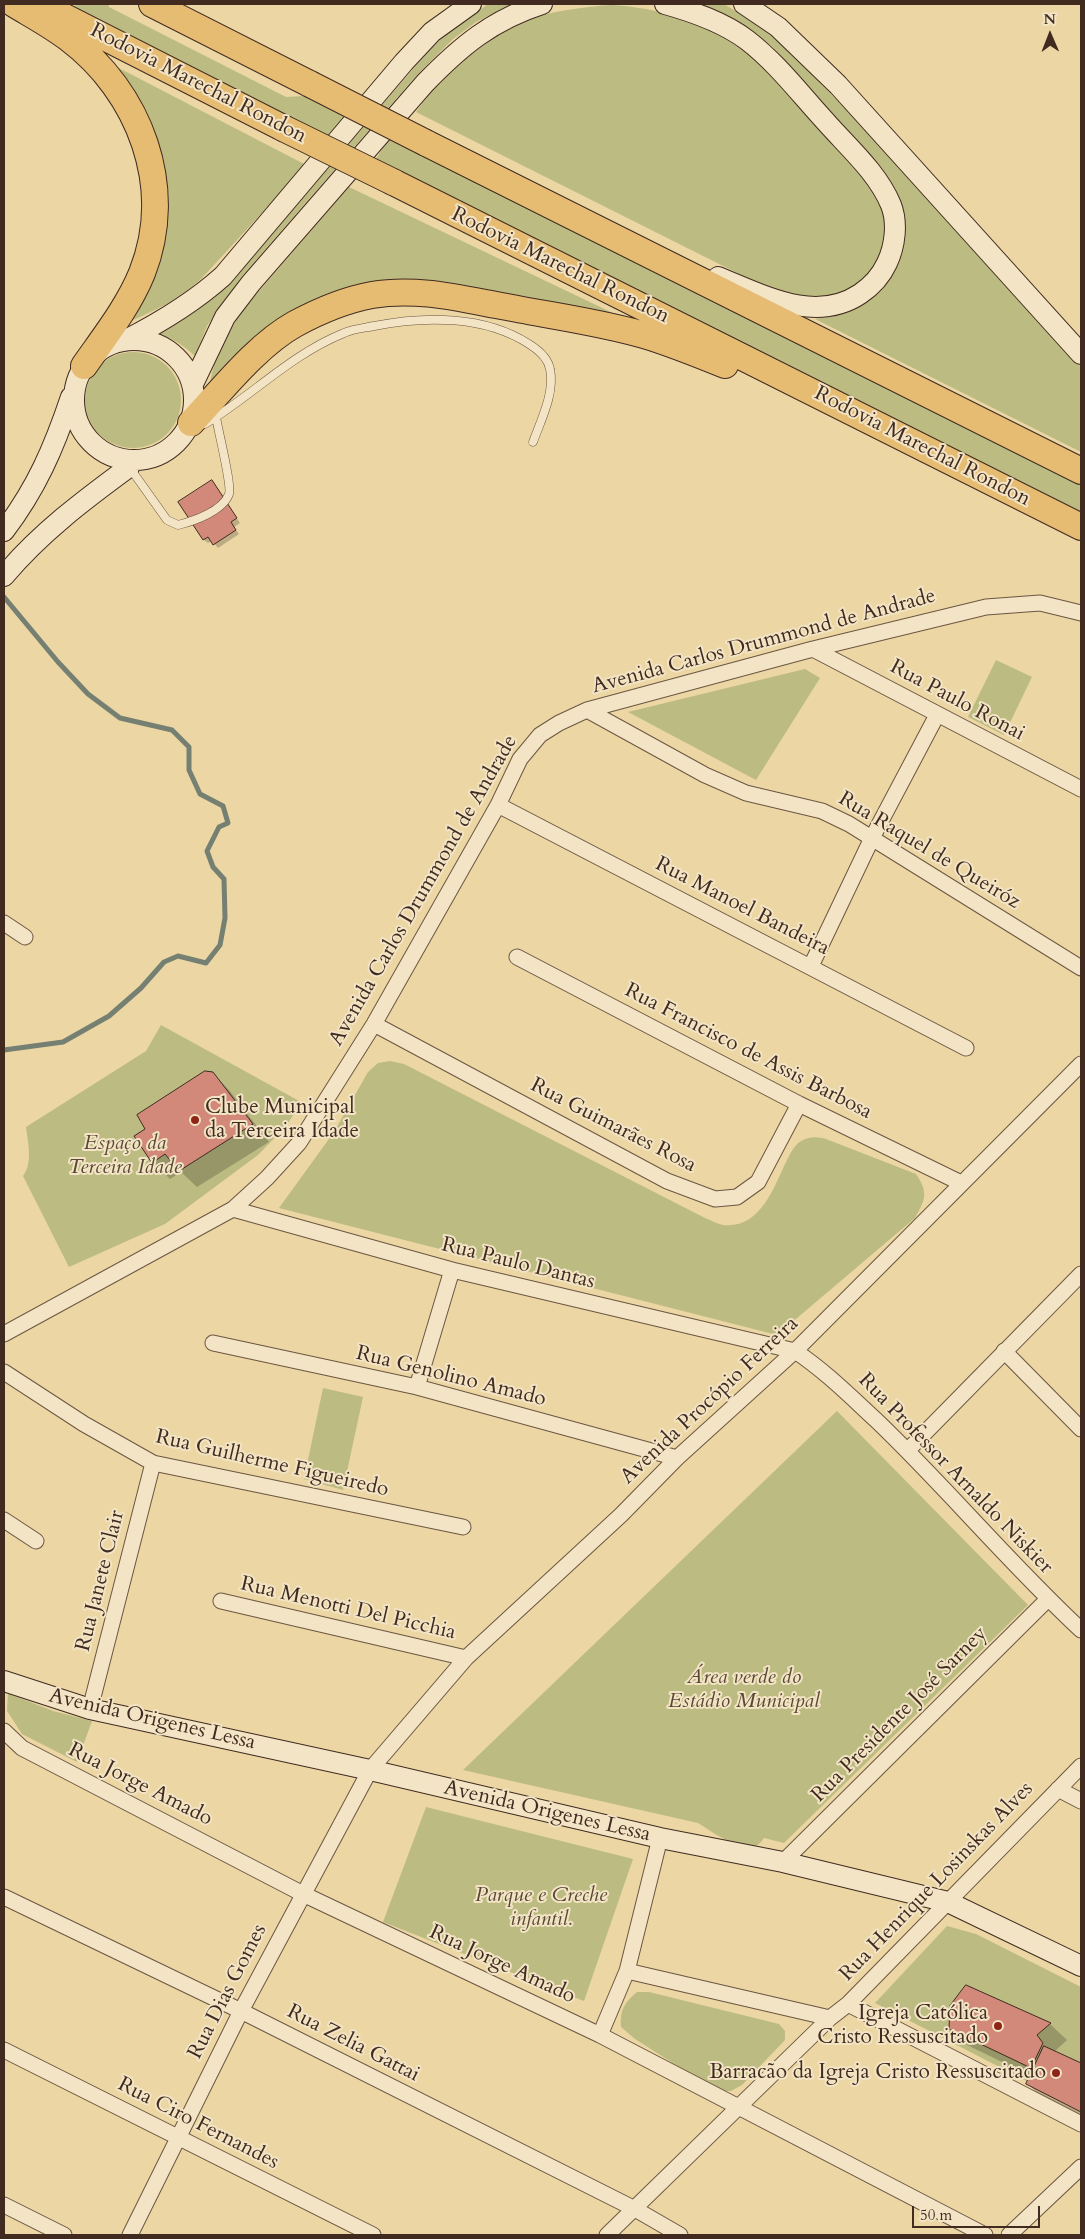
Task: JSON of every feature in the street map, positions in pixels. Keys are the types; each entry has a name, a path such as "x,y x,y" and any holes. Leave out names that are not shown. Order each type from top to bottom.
{"highway":[{"path":"14,4 78,33 131,108 144,137 153,170 155,206 151,243 142,273 124,308 81,372"},
{"name":"Rodovia Marechal Rondon","path":"39,4 78,33 283,128 393,182 1081,527"},
{"path":"152,4 593,228 1081,470"},
{"path":"186,430 265,346 293,325 318,312 347,301 373,295 403,293 445,295 614,327 645,336 882,426"}],"street":[{"path":"4,531 24,505 56,443 81,372 95,354 109,345 126,340 166,319 187,306 222,276 404,62 432,32 471,4"},
{"path":"193,384 225,318 251,282 425,83 454,52 490,27 520,11 542,4"},
{"path":"593,228 760,294 801,307 828,308 850,301 873,283 883,272 892,253 895,230 892,206 882,187 775,66 748,40 724,25 665,4"},
{"path":"744,4 778,27 838,85 1081,354"},
{"path":"4,576 23,553 51,526 129,464 149,459 167,451 186,430 195,403 193,384 186,368 174,354 160,345 143,340 126,340"},
{"path":"81,372 73,397 75,416 83,432 95,446 129,464"},
{"name":"Avenida Carlos Drummond de Andrade","path":"4,1334 233,1209 299,1142 374,1024 498,805 520,759 540,735 559,723 587,710 813,649 986,607 1040,603 1081,613"},
{"name":"Rua Paulo Ronai","path":"813,649 1081,790"},
{"name":"Rua Raquel de Queiróz","path":"587,710 705,774 746,793 822,811 849,824 1081,968"},
{"path":"811,966 872,838 937,715"},
{"name":"Rua Manoel Bandeira","path":"498,805 966,1048"},
{"path":"4,923 25,937"},
{"name":"Rua Francisco de Assis Barbosa","path":"517,957 799,1104 961,1183"},
{"name":"Rua Guimarães Rosa","path":"374,1024 667,1181 715,1198 737,1197 758,1182 799,1104"},
{"name":"Avenida Procópio Ferreira","path":"370,1770 466,1658 621,1515 678,1458 795,1351 1081,1064"},
{"name":"Rua Paulo Dantas","path":"233,1209 452,1270 795,1351"},
{"path":"417,1387 452,1270"},
{"path":"908,1450 1081,1274"},
{"name":"Rua Genolino Amado","path":"213,1343 417,1387 678,1458"},
{"name":"Rua Professor Arnaldo Niskier","path":"795,1351 820,1367 908,1450 1048,1598 1081,1630"},
{"path":"1004,1351 1081,1429"},
{"name":"Rua Guilherme Figueiredo","path":"4,1372 84,1424 153,1463 463,1527"},
{"name":"Rua Janete Clair","path":"90,1709 153,1463"},
{"path":"4,1520 36,1541"},
{"name":"Rua Presidente José Sarney","path":"783,1862 1048,1598"},
{"name":"Rua Menotti Del Picchia","path":"220,1601 466,1658"},
{"name":"Avenida Origenes Lessa","path":"4,1680 90,1709 370,1770 660,1838 783,1862 948,1902 1081,1966"},
{"name":"Rua Jorge Amado","path":"4,1731 22,1748 303,1894 600,2034 985,2235"},
{"name":"Rua Henrique Losinskas Alves","path":"607,2235 636,2209 830,2018 848,2004 1081,1766"},
{"name":"Rua Dias Gomes","path":"130,2235 241,2011 370,1770"},
{"path":"1058,1789 1081,1801"},
{"path":"600,2034 627,1971 660,1838"},
{"name":"Rua Zelia Gattai","path":"4,1897 241,2011 636,2209 680,2235"},
{"path":"627,1971 830,2018"},
{"path":"848,2004 1081,2124"},
{"name":"Rua Ciro Fernandes","path":"4,2050 373,2235"},
{"path":"1009,2235 1081,2167"},
{"path":"4,2205 64,2235"}],"lane":[{"path":"186,430 216,417 302,353 346,332 400,321 443,320 481,324 517,336 540,351 550,368 550,393 533,442"},
{"path":"129,464 167,520 178,525 217,508 224,503 230,491 216,417"}],"green space":[{"path":"79,4 108,4 109,7 286,97 303,96 346,116 326,137 72,7"},
{"path":"488,4 512,4 476,22 453,39 415,77 242,276 207,326 195,356 176,342 153,333 178,321 198,308 218,293 238,274 431,48 450,31"},
{"path":"701,4 724,4 771,33 880,144 1081,367 1081,452 815,319 840,314 896,261 869,156 772,46 746,27"},
{"path":"613,5 646,9 678,17 708,29 737,46 768,72 870,183 884,213 885,240 883,251 878,261 857,288 841,297 814,300 797,298 769,289 416,112 443,78 464,56 483,41 502,30 522,21 566,10"},
{"path":"115,66 306,165 202,278 166,304 126,323 138,306 149,119 137,96"},
{"path":"389,138 1081,481 1081,516 376,159"},
{"path":"349,187 617,315 358,289 209,393 210,382 220,350 243,310"},
{"path":"133,352 151,356 167,366 177,382 181,400 177,418 167,434 151,444 133,448 115,444 99,434 89,418 85,400 89,382 99,366 115,356"},
{"path":"996,660 1032,677 1004,735 968,717"},
{"path":"805,669 820,678 756,780 628,712"},
{"name":"Espaço da Terceira Idade","path":"161,1025 301,1102 287,1125 258,1155 165,1224 69,1267 23,1176 29,1159 26,1127 146,1051"},
{"path":"390,1061 404,1064 705,1218 723,1225 736,1225 746,1221 755,1214 770,1196 794,1147 803,1140 812,1137 826,1139 916,1174 923,1186 923,1201 915,1218 777,1335 279,1208 334,1132 368,1072 378,1063"},
{"path":"323,1388 363,1397 343,1490 304,1479"},
{"name":"Área verde do Estádio Municipal","path":"837,1411 1028,1605 784,1843 764,1838 755,1847 742,1847 726,1840 698,1823 463,1770"},
{"path":"8,1693 53,1711 92,1721 77,1762 22,1734 7,1711"},
{"name":"Parque e Creche infantil.","path":"426,1807 633,1859 584,2001 383,1922"},
{"path":"947,1926 976,1934 1081,1987 1081,2109 875,2003"},
{"path":"637,1992 649,1992 779,2024 785,2031 785,2040 742,2085 731,2091 717,2091 635,2039 621,2027 621,2016 624,2007"}],"building":[{"path":"212,480 237,518 231,522 236,530 213,545 208,537 203,540 178,502"},
{"name":"Clube Municipal da Terceira Idade","path":"205,1071 213,1072 253,1124 179,1171 165,1154 152,1163 134,1136 145,1129 137,1115"},
{"name":"Igreja Católica Cristo Ressuscitado","path":"966,1985 1051,2023 1037,2035 1043,2043 1031,2068 949,2029 950,2006"},
{"name":"Barracão da Igreja Cristo Ressuscitado","path":"1044,2046 1081,2063 1081,2112 1026,2084"}],"waterway":[{"path":"4,597 58,662 88,694 120,718 172,730 189,747 189,770 200,794 223,806 228,823 219,827 207,851 213,867 224,879 225,918 220,945 206,963 178,956 164,962 141,988 109,1016 63,1042 4,1050"}],"place":[{"name":"Clube Municipal da Terceira Idade","path":"195,1120"},
{"name":"Igreja Católica Cristo Ressuscitado","path":"998,2026"},
{"name":"Barracão da Igreja Cristo Ressuscitado","path":"1056,2073"}]}
